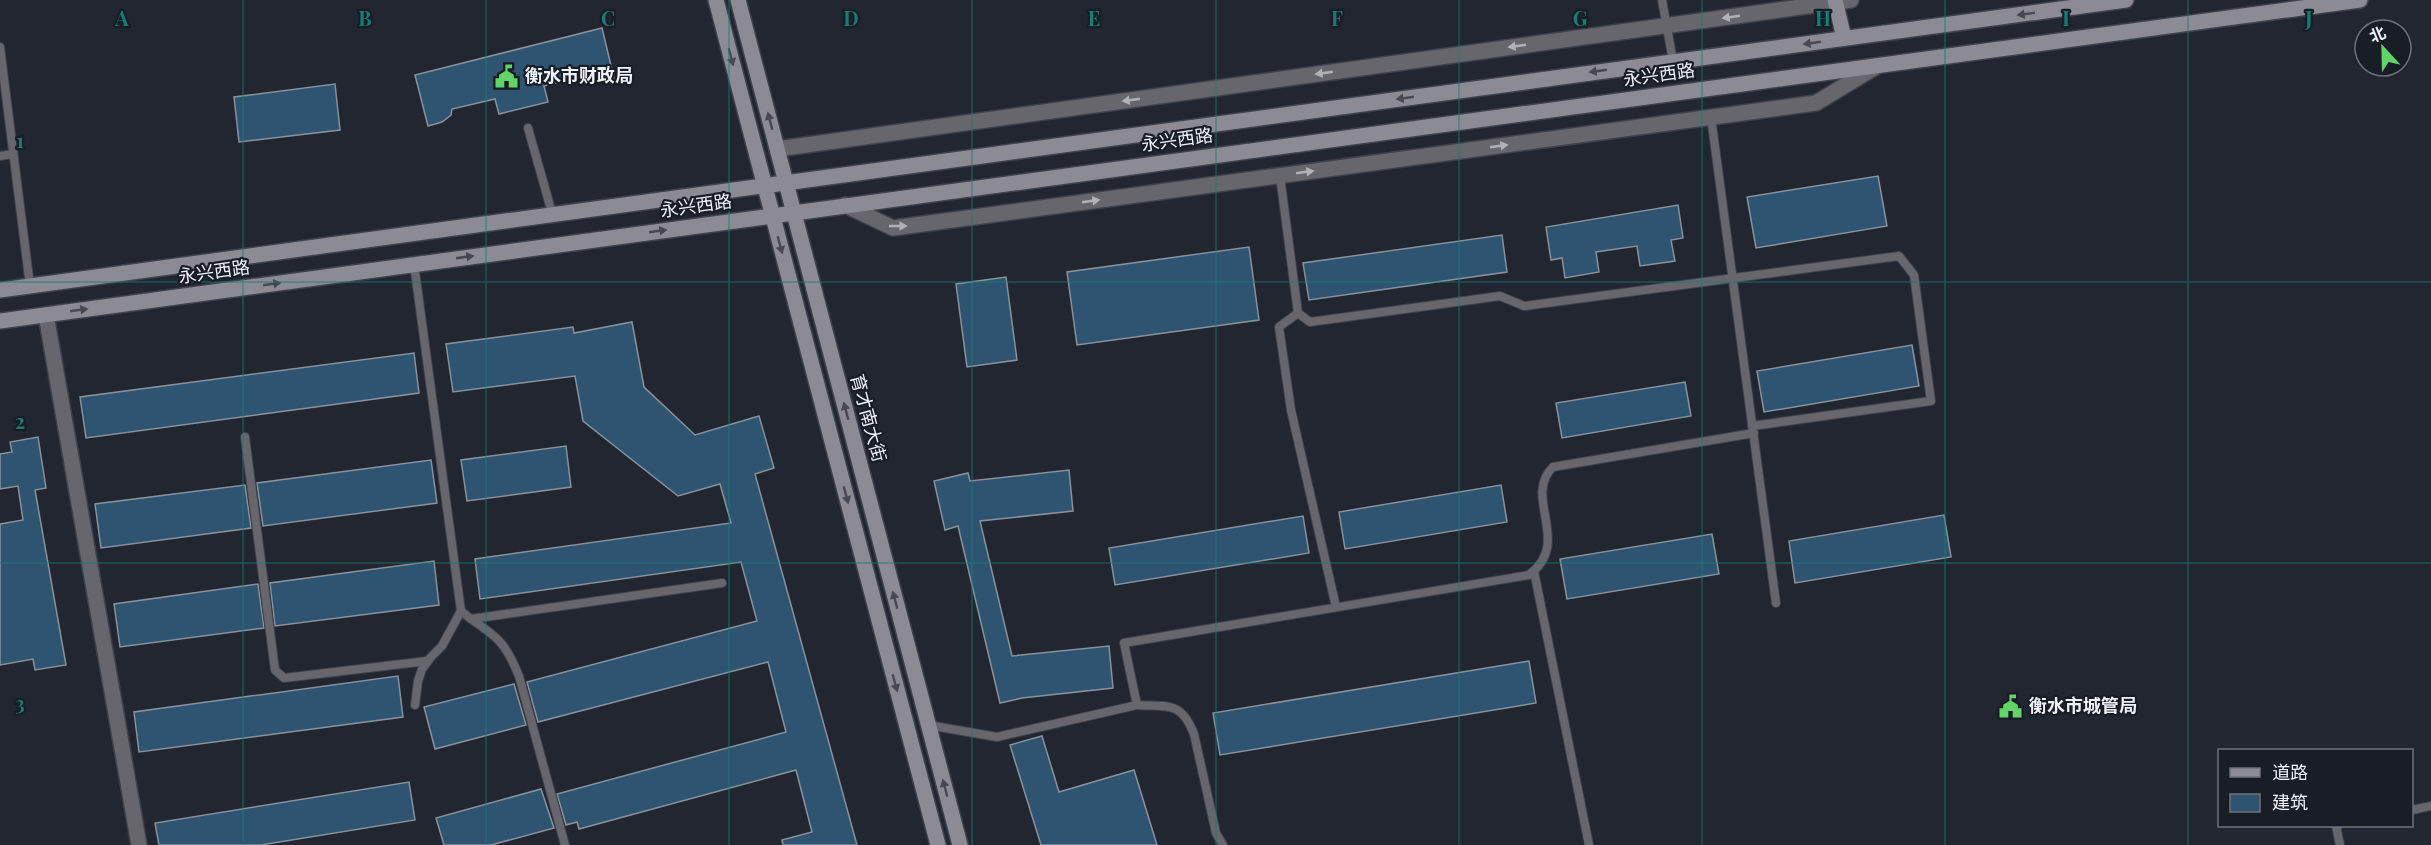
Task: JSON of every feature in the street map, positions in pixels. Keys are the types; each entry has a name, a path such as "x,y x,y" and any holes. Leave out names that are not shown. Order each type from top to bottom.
{"main road":[{"path":"716,0 938,845"},
{"name":"育才南大街","path":"738,0 960,845"},
{"name":"永兴西路","path":"0,290 2126,0"},
{"name":"永兴西路","path":"0,321 2360,0"},
{"path":"1835,1 1844,38"}],"street":[{"path":"777,148 1851,0"},
{"path":"845,205 893,228 1280,176 1816,103 1877,65"},
{"path":"46,315 139,845"}],"lane":[{"path":"1662,0 1673,61"},
{"path":"0,47 30,286"},
{"path":"1711,117 1776,603"},
{"path":"528,128 552,213"},
{"path":"0,156 14,154"},
{"path":"1137,705 1124,643 1522,577 1534,571 1542,562 1549,546 1542,488 1545,474 1553,467 1753,429 1931,401 1914,275 1899,256 1524,306 1500,296 1310,322 1298,313 1280,176"},
{"path":"414,264 461,610 442,646 428,661 418,681 415,705"},
{"path":"1298,313 1279,327 1291,410 1336,607"},
{"path":"245,437 274,670 284,678 428,661"},
{"path":"1534,571 1589,845"},
{"path":"471,619 722,583"},
{"path":"461,610 497,637 509,651 519,676 565,845"},
{"path":"928,725 997,736 1137,705 1174,707 1182,711 1189,720 1194,734 1216,833 1223,845"},
{"path":"2413,810 2431,806"},
{"path":"2336,827 2340,845"}],"building":[{"path":"602,28 614,78 596,83 582,76 544,86 548,102 499,114 495,99 452,109 451,115 442,122 428,126 415,75"},
{"path":"335,84 340,130 239,142 234,97"},
{"path":"1878,176 1887,226 1756,248 1747,197"},
{"path":"1678,205 1683,238 1671,240 1675,261 1640,266 1637,246 1596,252 1599,272 1565,278 1562,258 1551,260 1546,227"},
{"path":"1502,235 1507,272 1309,300 1303,263"},
{"path":"1249,247 1259,320 1077,345 1067,272"},
{"path":"1006,277 1017,360 967,367 956,284"},
{"path":"632,322 644,387 695,435 759,416 774,468 755,474 857,845 783,845 782,840 812,832 796,770 579,829 577,822 566,825 557,794 786,732 768,662 538,722 527,682 757,621 741,562 480,599 475,559 731,523 720,484 678,496 583,421 575,376 453,392 446,344 573,327 574,333"},
{"path":"1912,345 1919,386 1764,412 1757,371"},
{"path":"414,353 419,393 86,438 80,397"},
{"path":"1685,382 1691,416 1562,438 1556,403"},
{"path":"38,437 46,488 35,490 66,665 35,670 33,659 0,665 0,524 23,520 18,486 0,489 0,454 12,452 10,442"},
{"path":"566,446 571,487 467,501 461,460"},
{"path":"431,460 437,503 263,526 257,483"},
{"path":"1069,470 1073,511 980,521 1012,656 1109,646 1113,688 1022,698 1000,703 958,526 945,530 934,481 968,473 970,481"},
{"path":"245,485 251,528 101,548 95,504"},
{"path":"1501,485 1507,522 1345,549 1339,512"},
{"path":"1944,515 1951,557 1795,583 1789,541"},
{"path":"1303,516 1309,553 1115,585 1109,548"},
{"path":"1712,534 1719,574 1567,599 1560,559"},
{"path":"434,561 439,605 275,626 270,583"},
{"path":"258,584 264,628 120,647 114,604"},
{"path":"1529,661 1536,703 1220,755 1213,713"},
{"path":"398,676 403,717 139,752 134,712"},
{"path":"514,684 526,725 435,749 424,707"},
{"path":"1042,736 1059,792 1134,770 1157,845 1041,845 1010,745"},
{"path":"409,782 415,820 261,845 159,845 155,823"},
{"path":"541,789 554,828 491,845 444,845 436,818"}],"place":[{"name":"衡水市财政局","path":"507,76"},
{"name":"衡水市城管局","path":"2011,706"}]}
